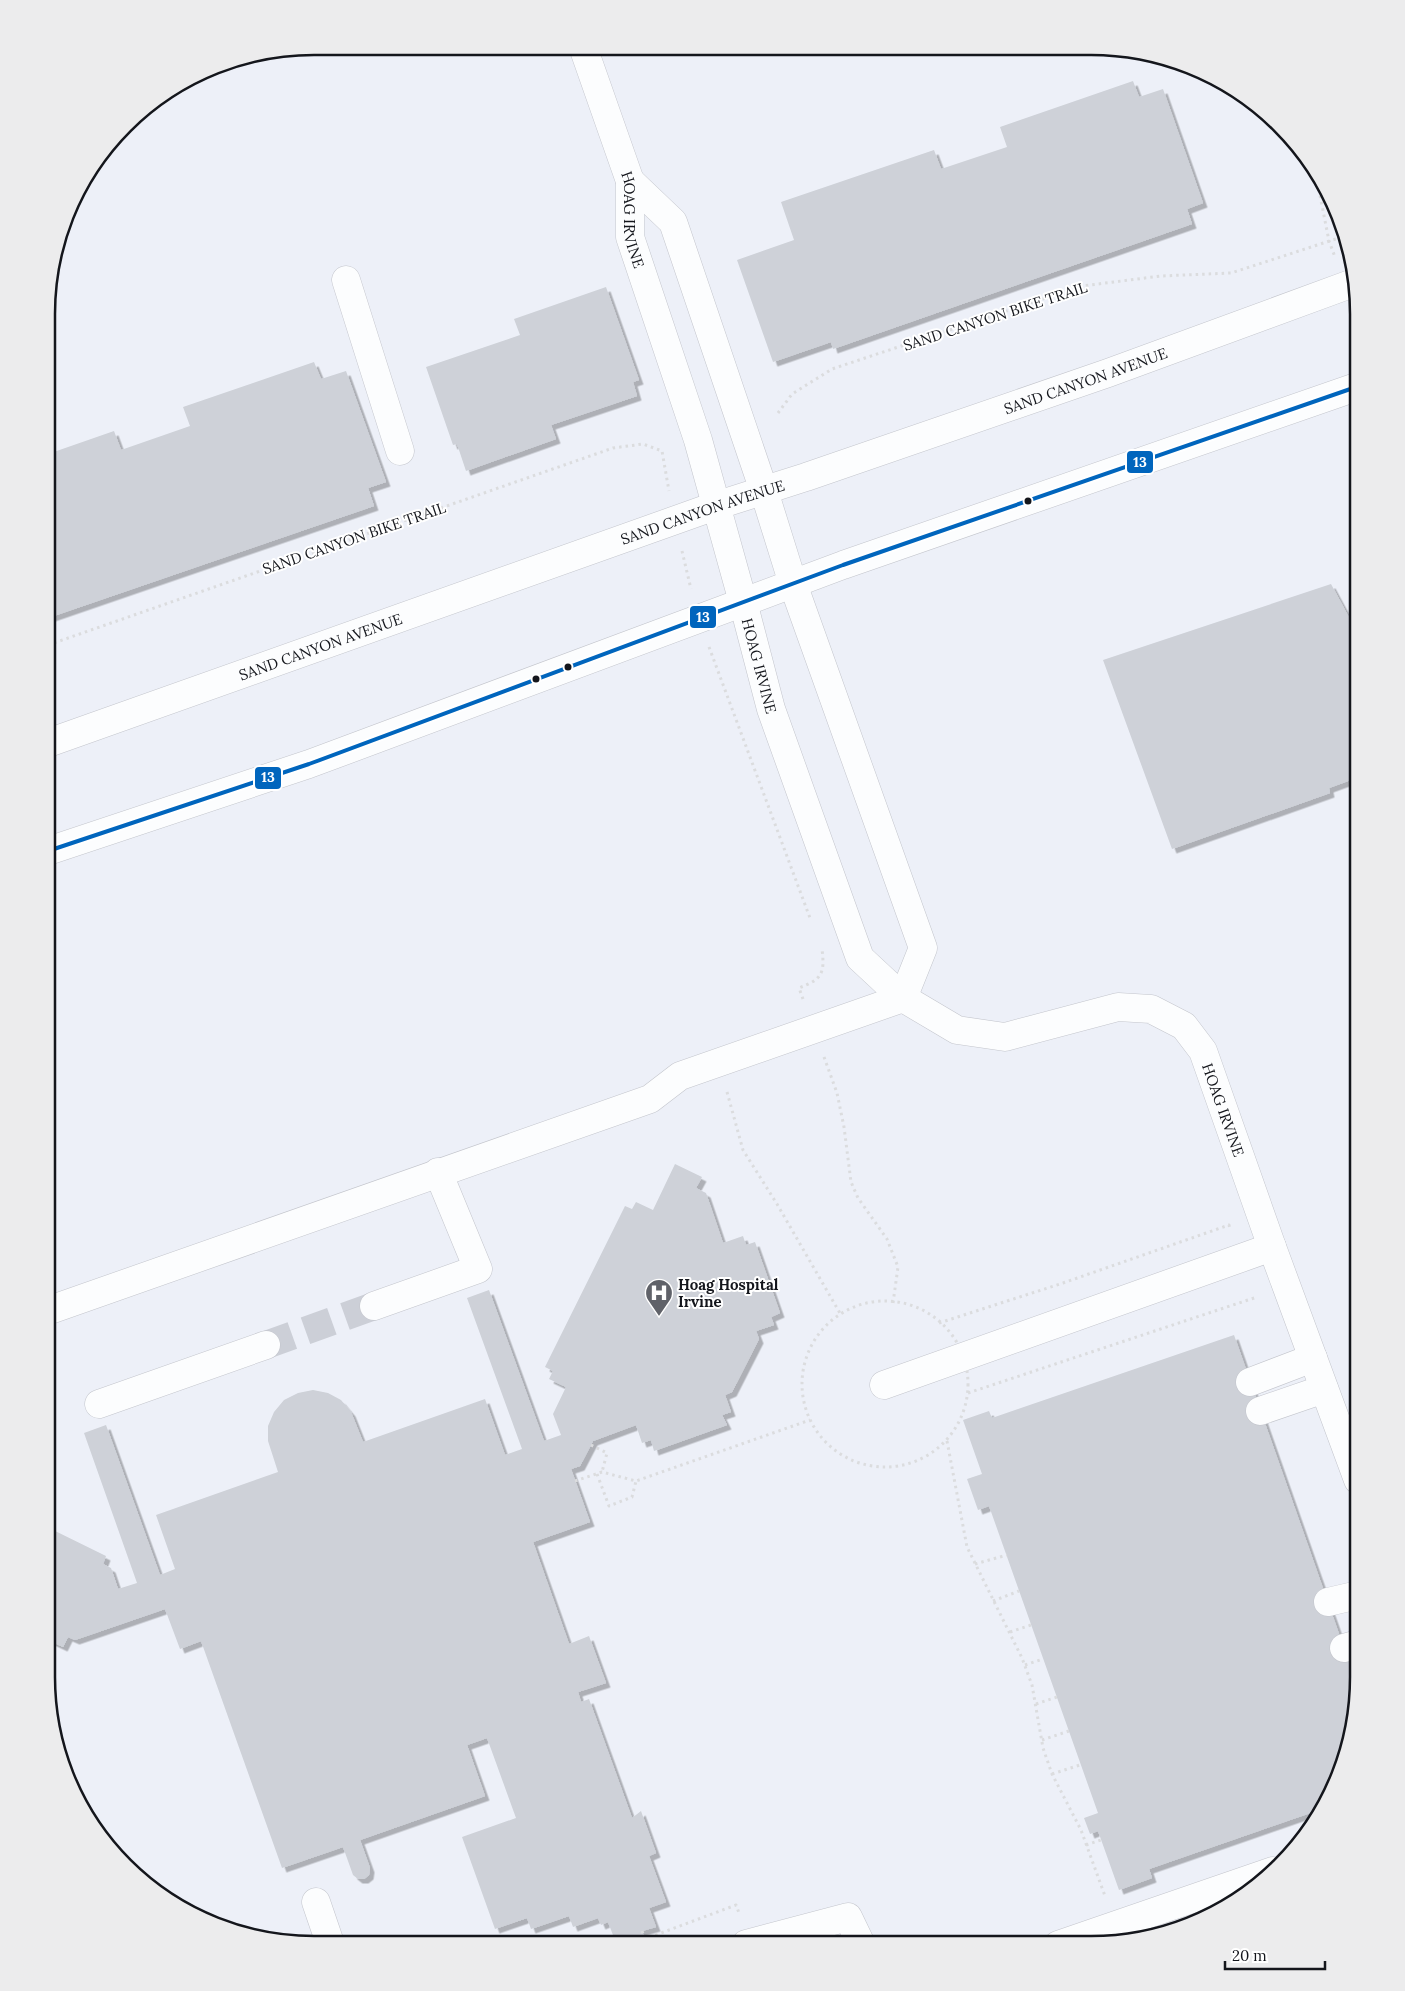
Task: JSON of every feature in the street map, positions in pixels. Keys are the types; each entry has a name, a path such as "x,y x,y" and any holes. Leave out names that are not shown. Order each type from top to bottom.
{"street":[{"path":"585,55 630,181"},
{"name":"HOAG IRVINE","path":"630,181 673,222 764,491 793,584 923,948 903,998"},
{"name":"HOAG IRVINE","path":"630,181 630,237 698,440 715,506 744,602 771,709 860,958 903,998 957,1030 1005,1037 1118,1007 1151,1008 1184,1026 1203,1051 1272,1247 1350,1459"},
{"path":"346,280 400,451"},
{"name":"SAND CANYON AVENUE","path":"55,741 715,506 1108,373 1348,285"},
{"path":"55,849 308,764 793,584 842,564 1350,389"},
{"path":"55,1308 650,1099 680,1076 903,998"},
{"path":"374,1306 478,1269 438,1172"},
{"path":"884,1385 1272,1247"},
{"path":"99,1404 266,1345"},
{"path":"1250,1382 1313,1358"},
{"path":"1260,1411 1324,1389"},
{"path":"1328,1602 1350,1597"},
{"path":"1084,1936 1253,1879"},
{"path":"316,1902 328,1936"},
{"path":"775,1936 848,1917 857,1936"}],"path":[{"path":"1319,193 1329,242"},
{"name":"SAND CANYON BIKE TRAIL","path":"778,413 792,394 832,369 1082,286 1161,276 1231,273 1338,238"},
{"name":"SAND CANYON BIKE TRAIL","path":"55,643 613,448 643,444 662,452 675,521"},
{"path":"675,521 698,619 811,922"},
{"path":"818,940 822,949 824,964 821,974 815,982 799,988 837,1093 844,1127 851,1182 858,1198 887,1239 898,1267 893,1303"},
{"path":"718,1062 743,1150 777,1204 841,1315"},
{"path":"575,1481 602,1472 636,1481 810,1420"},
{"path":"947,1441 967,1547 1025,1665 1032,1685 1042,1740 1052,1774 1086,1845 1116,1925"},
{"path":"591,1446 607,1453 602,1472"},
{"path":"597,1474 609,1506 632,1497 636,1481"},
{"path":"975,1564 1007,1555"},
{"path":"993,1601 1019,1590"},
{"path":"1010,1632 1031,1625"},
{"path":"1025,1665 1043,1658"},
{"path":"1036,1704 1057,1697"},
{"path":"1042,1740 1069,1731"},
{"path":"1052,1774 1080,1765"},
{"path":"1086,1845 1101,1840"},
{"path":"653,1936 736,1904 746,1936"},
{"path":"642,1931 644,1936"}],"building":[{"path":"1133,81 1139,97 1163,89 1203,203 1187,209 1192,224 833,349 831,342 773,362 737,260 794,240 781,202 934,150 941,169 1007,147 1000,127"},
{"path":"606,287 639,380 633,382 637,396 551,425 556,439 466,471 457,444 453,445 426,367 520,335 514,319"},
{"path":"314,362 321,379 346,371 386,482 368,488 374,506 55,616 55,452 114,431 121,450 190,426 183,407"},
{"path":"1331,584 1350,619 1350,780 1329,788 1330,793 1172,849 1103,660"},
{"path":"675,1164 702,1177 696,1188 706,1193 723,1243 743,1236 746,1245 755,1242 780,1313 771,1317 774,1325 756,1331 759,1339 732,1392 725,1395 731,1412 722,1415 727,1425 654,1451 651,1440 642,1443 636,1425 593,1441 580,1466 571,1469 590,1522 533,1542 569,1644 589,1636 606,1683 578,1692 581,1702 589,1699 632,1818 641,1811 656,1853 649,1856 666,1902 649,1908 656,1927 642,1931 644,1936 613,1936 608,1922 601,1925 598,1918 573,1927 569,1916 531,1929 527,1918 495,1929 462,1837 516,1818 487,1738 467,1745 485,1796 360,1840 370,1868 369,1875 364,1879 358,1879 353,1875 343,1847 282,1868 201,1641 180,1649 165,1609 75,1640 68,1637 63,1647 55,1643 55,1531 106,1556 103,1564 111,1568 118,1589 137,1583 84,1433 106,1425 160,1575 175,1569 156,1515 278,1472 268,1441 268,1426 274,1412 284,1400 298,1393 313,1390 328,1393 341,1400 351,1412 363,1442 485,1399 505,1455 522,1449 467,1298 489,1290 544,1441 561,1435 553,1414 566,1387 549,1379 553,1371 545,1367 625,1206 632,1209 636,1202 653,1210"},
{"path":"1234,1335 1350,1665 1348,1711 1341,1744 1330,1776 1311,1813 1149,1869 1152,1878 1119,1890 1098,1831 1090,1834 1084,1818 1098,1813 989,1506 978,1510 967,1479 982,1474 963,1420 989,1411 992,1418"}],"tunnel":[{"path":"266,1345 374,1306"}],"transit line":[{"name":"13","path":"55,849 309,764 843,565 1350,389"}],"place":[{"name":"Hoag Hospital Irvine","path":"659,1317"}]}
